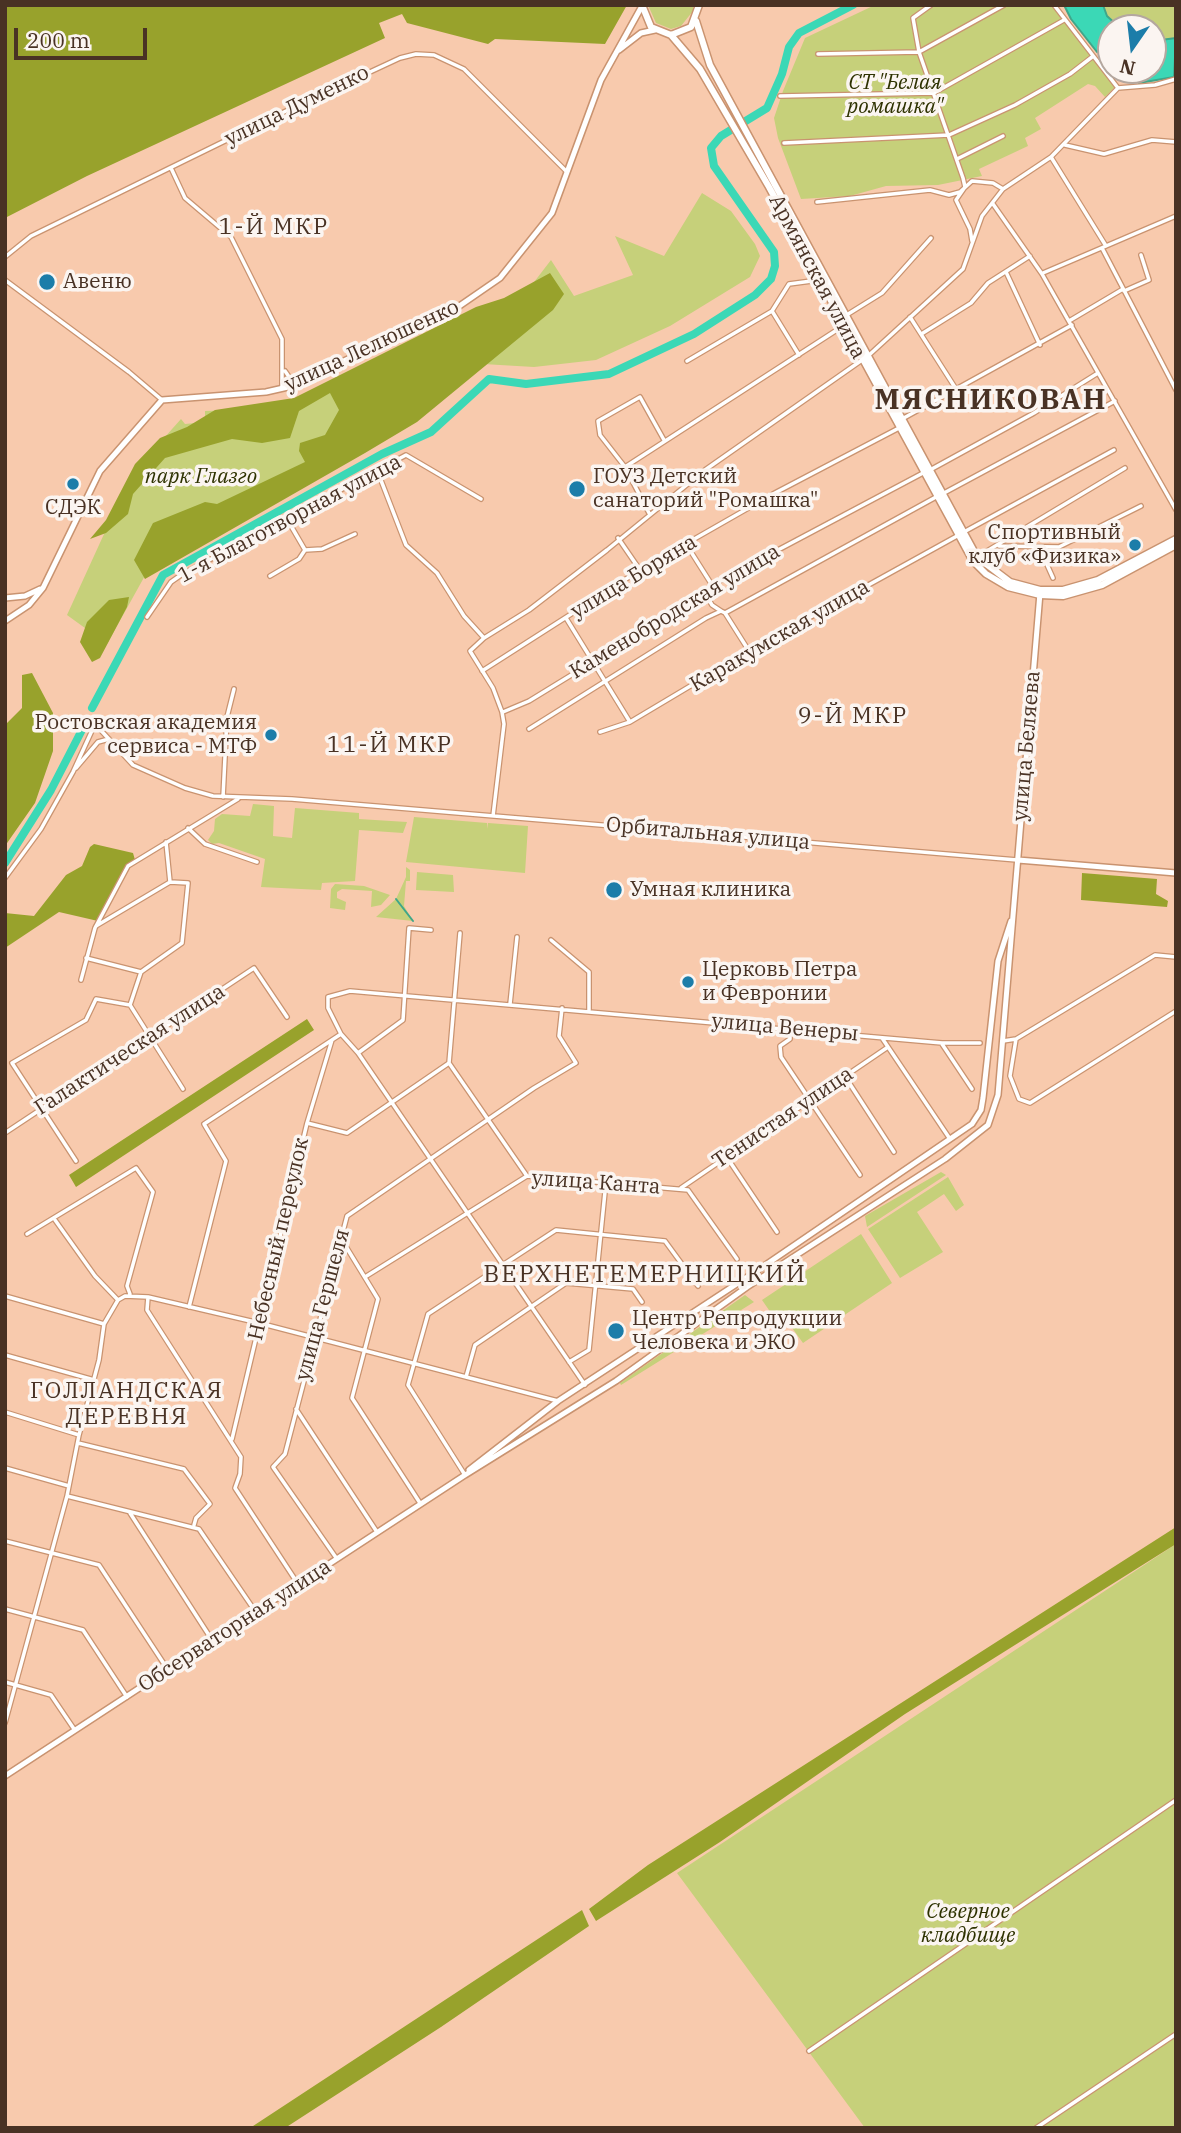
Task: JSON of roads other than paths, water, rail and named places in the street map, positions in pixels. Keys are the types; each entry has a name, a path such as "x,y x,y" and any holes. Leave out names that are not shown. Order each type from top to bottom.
{"main road":[{"path":"642,5 647,22 655,30 671,35 686,31 695,21 700,7"},
{"name":"улица Лелюшенко","path":"162,400 282,388 294,384 455,309 500,278 549,217 568,174 592,101 642,5"},
{"name":"Армянская улица","path":"695,21 710,65 754,141 845,316 899,428 926,472"},
{"path":"617,52 641,33 655,30"},
{"name":"Армянская улица","path":"671,35 700,69 725,111 843,326 901,420 973,561 986,574 1009,584"},
{"path":"5,621 29,605 43,588 100,471 162,400"},
{"name":"Армянская улица","path":"960,534 977,557 1009,584"},
{"path":"1040,592 1086,586 1176,539"},
{"path":"1009,584 1063,596 1088,591 1176,545"},
{"path":"5,598 25,596 43,588"},
{"name":"улица Беляева","path":"1018,860 1040,592"},
{"name":"Орбитальная улица","path":"1018,860 1176,873"},
{"name":"Обсерваторная улица","path":"6,1774 76,1731 465,1475 550,1424 747,1287 973,1140 988,1125 998,1095 1018,860"},
{"name":"Обсерваторная улица","path":"465,1475 542,1412 761,1268 972,1124 981,1110 1002,942 1014,915"},
{"path":"993,1006 1000,1007 1005,1015"},
{"path":"890,1180 886,1188 890,1195"},
{"path":"648,1340 654,1344 657,1352"},
{"path":"542,1412 544,1420 550,1424"}],"street":[{"path":"931,5 913,18 919,52 965,187"},
{"path":"818,54 919,52 1004,5"},
{"path":"1054,5 1091,57 1118,88"},
{"path":"780,96 934,93 1064,20"},
{"name":"улица Думенко","path":"5,257 31,236 400,58 416,54 434,55 464,69 568,174"},
{"path":"784,143 949,135 1015,105 1070,74 1091,57"},
{"path":"493,816 504,724 502,712 470,652 484,638 529,610 649,513 864,358 963,269 982,216 1003,189 1051,157 1118,88 1155,85 1176,79"},
{"path":"957,159 1003,136"},
{"path":"1064,145 1104,154 1152,140 1176,142"},
{"path":"1051,157 1104,247 1176,390"},
{"path":"171,167 185,198 230,237 282,339 282,388"},
{"path":"817,202 930,190 949,195 972,181 1003,189"},
{"path":"965,187 956,200 970,229 972,244"},
{"path":"993,204 1042,274 1176,510"},
{"path":"1042,274 1176,216"},
{"path":"845,316 882,293 931,239"},
{"path":"901,420 1040,345 1124,290 1149,280 1141,255"},
{"path":"923,333 971,303 988,283 1030,256"},
{"path":"1006,272 1040,345"},
{"path":"5,280 129,372 162,400"},
{"path":"687,361 772,311 789,284 819,281"},
{"path":"772,311 799,355"},
{"path":"910,317 923,333 956,389"},
{"path":"625,467 843,326"},
{"path":"284,369 294,384"},
{"name":"Каменобродская улица","path":"502,712 529,701 591,660 705,593 712,585 926,472 1044,407 1098,373"},
{"path":"649,513 625,467 600,435 597,421 640,397 664,440"},
{"path":"529,729 604,681 723,612 1115,401"},
{"name":"улица Боряна","path":"482,671 640,570 899,428"},
{"name":"Каракумская улица","path":"600,732 630,722 749,651 771,642 789,628 1114,450"},
{"name":"1-я Благотворная улица","path":"147,617 171,582 406,455 481,499"},
{"path":"977,557 1125,468"},
{"path":"377,470 406,545 437,573 464,616 484,638"},
{"path":"999,546 1040,549 1059,547 1141,506"},
{"path":"287,519 305,550"},
{"path":"305,550 322,549 355,534"},
{"path":"618,538 640,570"},
{"path":"685,544 712,585"},
{"path":"1040,549 1053,578"},
{"path":"270,576 299,559 305,550"},
{"path":"705,593 723,612 749,651"},
{"path":"566,618 630,722"},
{"path":"223,797 227,717 234,689"},
{"path":"5,878 41,829 73,772 95,724 111,739"},
{"path":"73,772 98,742 111,739"},
{"name":"Орбитальная улица","path":"111,739 133,765 185,788 223,797 292,799 1018,860"},
{"path":"81,980 94,928 128,866 240,798"},
{"path":"188,828 205,844 257,862"},
{"path":"166,842 165,859 170,882"},
{"path":"94,928 170,882 188,883 182,943 141,972 130,1005"},
{"path":"358,1053 403,1020 409,928 432,930"},
{"path":"460,933 449,1063 527,1176"},
{"path":"510,1004 517,937"},
{"path":"551,940 589,972 589,1010"},
{"path":"1003,1041 1016,1039 1156,954 1176,957"},
{"path":"86,958 141,972"},
{"name":"Галактическая улица","path":"5,1133 254,968 287,1017"},
{"name":"улица Венеры","path":"341,1034 328,1008 328,997 350,991 942,1043 980,1043"},
{"path":"76,1161 12,1063 64,1030 86,1020 100,998 130,1005 183,1089"},
{"name":"улица Гершеля","path":"337,1559 273,1467 285,1454 347,1216 576,1063 559,1036 562,1008"},
{"path":"1016,1039 1010,1076 1019,1099 1030,1103 1176,1011"},
{"path":"790,1030 790,1039 780,1046 781,1057 860,1175"},
{"path":"189,1307 226,1161 204,1124 341,1034 358,1053 585,1385"},
{"path":"881,1037 951,1140"},
{"name":"Небесный переулок","path":"232,1439 307,1123 332,1040"},
{"path":"942,1043 971,1089"},
{"name":"Тенистая улица","path":"680,1189 888,1048"},
{"path":"307,1123 347,1133 449,1063"},
{"path":"846,1078 894,1152"},
{"path":"726,1156 777,1232"},
{"path":"27,1234 136,1168 153,1192 127,1286 130,1294"},
{"name":"улица Канта","path":"365,1278 527,1176 680,1189 692,1194 737,1259"},
{"path":"569,1362 589,1350 606,1182"},
{"path":"54,1219 95,1276 118,1300"},
{"path":"465,1475 408,1385 428,1314 556,1230 665,1241 698,1286"},
{"path":"341,1239 378,1299 352,1398 422,1504"},
{"path":"466,1377 475,1345 566,1283 634,1289 642,1302"},
{"path":"5,1723 67,1496 104,1324 118,1300 130,1294 148,1297 260,1323 558,1401"},
{"path":"5,1296 104,1324"},
{"path":"148,1297 146,1307 152,1318 232,1439 241,1457 240,1474 235,1488 299,1584"},
{"path":"5,1355 94,1380"},
{"path":"296,1408 378,1533"},
{"path":"5,1412 79,1435"},
{"path":"78,1443 184,1469 210,1504 196,1518 194,1526"},
{"path":"5,1468 69,1486"},
{"path":"67,1496 199,1529 255,1611"},
{"path":"130,1511 212,1640"},
{"path":"6,1539 99,1565 168,1670"},
{"path":"5,1609 83,1630 127,1697"},
{"path":"5,1682 51,1695 76,1731"},
{"path":"809,2052 1176,1800"},
{"path":"1036,2128 1176,2035"}],"water":[{"path":"1064,5 1103,5 1106,14 1097,14 1097,52 1071,19"},
{"path":"1176,38 1174,77 1167,78 1167,39"}],"waterway":[{"path":"92,708 163,575 382,454 431,432 489,379 526,384 609,374 694,334 755,295 771,279 775,266 774,252 714,166 711,148 721,136 767,108 782,74 789,47 799,33 853,5"},
{"path":"5,863 51,790 84,726"},
{"path":"396,899 413,921"}],"place":[{"name":"Авеню","path":"47,282"},
{"name":"СДЭК","path":"73,484"},
{"name":"ГОУЗ Детский санаторий \"Ромашка\"","path":"577,489"},
{"name":"Спортивный клуб «Физика»","path":"1135,545"},
{"name":"Ростовская академия сервиса - МТФ","path":"271,735"},
{"name":"Умная клиника","path":"614,890"},
{"name":"Церковь Петра и Февронии","path":"688,982"},
{"name":"Центр Репродукции Человека и ЭКО","path":"616,1331"}],"district":[{"name":"1-Й МКР","path":"274,227"},
{"name":"МЯСНИКОВАН","path":"991,401"},
{"name":"9-Й МКР","path":"853,716"},
{"name":"11-Й МКР","path":"390,745"},
{"name":"ВЕРХНЕТЕМЕРНИЦКИЙ","path":"645,1275"},
{"name":"ГОЛЛАНДСКАЯ ДЕРЕВНЯ","path":"127,1404"}],"park label":[{"name":"СТ \"Белая ромашка\"","path":"895,95"},
{"name":"парк Глазго","path":"201,477"},
{"name":"Северное кладбище","path":"968,1924"}]}
